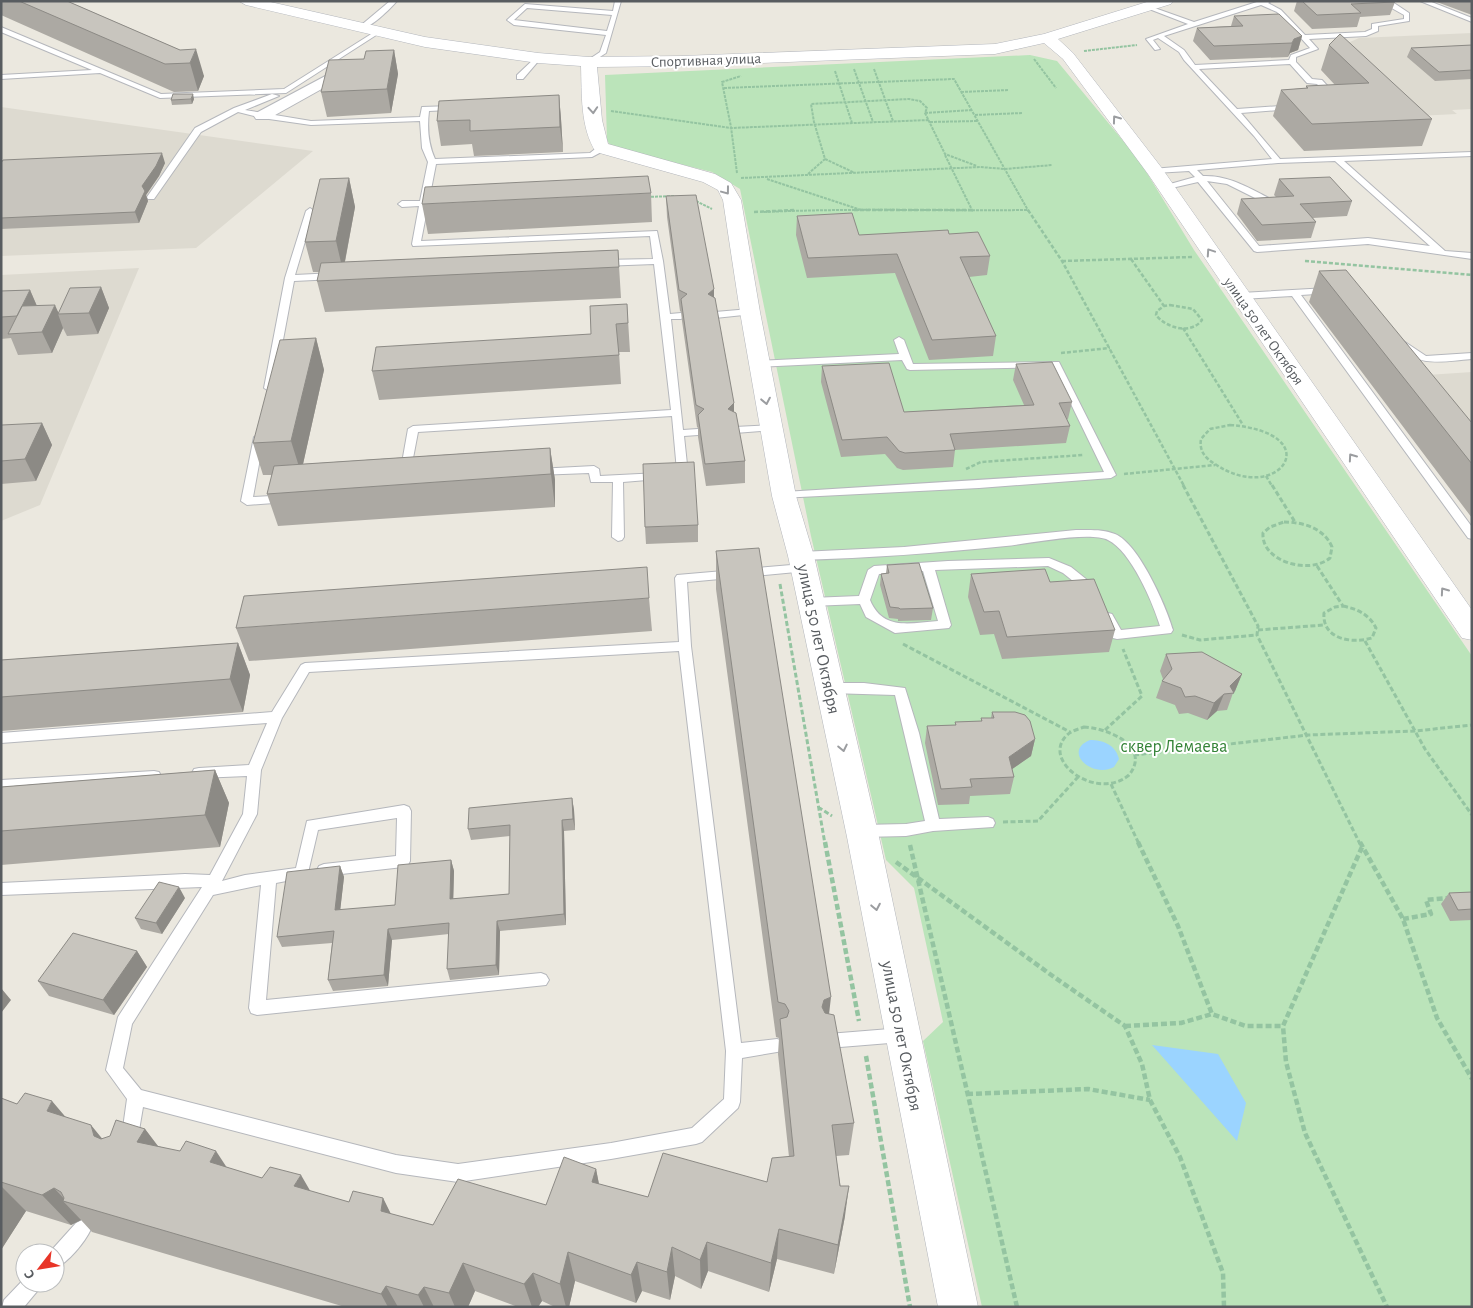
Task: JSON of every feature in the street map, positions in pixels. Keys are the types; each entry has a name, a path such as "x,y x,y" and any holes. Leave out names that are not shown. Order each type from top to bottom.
{"street":[{"name":"Спортивная улица","path":"246,1 378,32 461,48 538,58 589,62 682,61 971,51 1012,46 1047,38 1166,1"},
{"name":"улица 50 лет Октября","path":"1047,38 1074,64 1160,179 1466,613 1472,631"},
{"path":"589,62 594,127 598,144 602,148"},
{"path":"262,116 331,78"},
{"name":"улица 50 лет Октября","path":"602,148 692,173 719,183 730,193 784,496 794,565 811,602 862,834 958,1307"}],"lane":[{"path":"361,28 384,12 394,1"},
{"path":"589,62 603,53 618,1"},
{"path":"1303,37 1366,34 1376,30 1374,24 1407,20 1407,14 1390,5 1388,1"},
{"path":"1423,1 1472,20"},
{"path":"1157,49 1149,39 1265,2 1279,11 1315,49 1293,56 1292,62"},
{"path":"610,33 514,23 510,20 525,6 616,13"},
{"path":"1147,7 1194,24"},
{"path":"1,29 160,96 286,91"},
{"path":"151,197 198,130 237,110 286,91 378,32"},
{"path":"1159,35 1182,51 1194,67 1257,134 1278,161"},
{"path":"520,77 538,58"},
{"path":"1194,67 1292,62 1310,81 1319,82 1339,104"},
{"path":"1,77 102,72"},
{"path":"1235,111 1301,107"},
{"path":"449,108 425,109 423,128 426,148 432,162 416,244 654,233 680,433 683,474 595,480 594,469 528,472"},
{"path":"237,110 262,116 311,123 425,120"},
{"path":"432,162 592,155 602,148"},
{"path":"1160,179 1191,168 1278,161 1472,154"},
{"path":"1336,158 1442,253"},
{"path":"1191,168 1224,206 1257,249 1368,241 1472,256"},
{"path":"1160,179 1176,182 1223,180 1274,204"},
{"path":"402,204 450,202"},
{"path":"268,394 290,278 310,211"},
{"path":"589,264 659,261"},
{"path":"290,278 350,275"},
{"path":"1241,296 1338,292"},
{"path":"1295,293 1472,535"},
{"path":"715,315 750,312"},
{"path":"666,317 681,316"},
{"path":"1398,336 1407,349 1424,359 1472,356"},
{"path":"784,496 979,485 1110,475 1056,364 910,367 904,357 899,340"},
{"path":"759,364 904,357"},
{"path":"405,479 413,429 677,414"},
{"path":"262,423 247,501 274,499 292,485"},
{"path":"735,430 771,428"},
{"path":"680,433 698,432"},
{"path":"618,478 618,537"},
{"path":"685,646 305,668 276,717 254,770 250,814 212,886 124,1022 114,1070 136,1097 396,1164 458,1173 611,1151 696,1136 732,1102 734,1051 685,646 681,578 955,546 1093,534 1110,536 1119,541 1146,579 1165,621 1167,630 1117,635 1094,592 1067,570 1049,562 961,565 874,570 864,600 870,614 895,629 945,625 928,567"},
{"path":"955,546 961,565"},
{"path":"811,602 864,600"},
{"path":"830,688 900,691 912,733 933,825"},
{"path":"1,738 276,717"},
{"path":"912,733 928,732"},
{"path":"186,774 254,770"},
{"path":"1,785 166,775"},
{"path":"1,889 185,880 212,886 403,861 404,811 312,825 302,873"},
{"path":"862,834 906,830 933,825 988,823"},
{"path":"269,878 257,1008 541,980"},
{"path":"828,1041 902,1035"},
{"path":"734,1051 777,1046"},
{"path":"128,1161 136,1097"},
{"path":"65,1248 82,1229"},
{"path":"11,1307 24,1293"}],"path":[{"path":"1034,59 1056,88"},
{"path":"873,66 894,121"},
{"path":"852,67 873,122"},
{"path":"834,68 852,123"},
{"path":"724,88 954,79 1028,210 1062,261 1245,600 1258,626 1258,635 1362,847 1403,919 1437,1018 1472,1079"},
{"path":"722,82 731,128 737,178 980,168 1005,169 1052,165"},
{"path":"961,92 1009,90"},
{"path":"855,173 825,159 814,118 810,111 811,104 865,100 909,99 920,101 927,108 925,113 973,212"},
{"path":"925,113 972,110"},
{"path":"611,111 731,128 894,121 978,120"},
{"path":"975,115 1022,113"},
{"path":"945,154 980,168"},
{"path":"806,175 825,159"},
{"path":"764,178 866,211"},
{"path":"644,197 682,196"},
{"path":"689,198 710,207 713,213 828,209 973,212 1028,210"},
{"path":"1131,259 1164,306"},
{"path":"1164,306 1192,308 1201,316 1200,323 1190,328 1183,328 1168,326 1158,319 1157,312 1164,306"},
{"path":"1183,328 1243,426"},
{"path":"1056,364 1062,352 1110,348"},
{"path":"1243,426 1270,434 1280,442 1286,450 1288,458 1285,466 1277,472 1266,476 1237,474 1216,465 1204,454 1200,446 1202,438 1207,431 1217,427 1243,426"},
{"path":"962,471 981,462 1082,454 1093,476"},
{"path":"1110,475 1216,465"},
{"path":"1266,476 1295,522"},
{"path":"1284,522 1295,522 1317,530 1331,543 1333,550 1331,557 1317,566 1306,566 1288,563 1273,555 1266,548 1262,540 1263,533 1267,528 1284,522"},
{"path":"794,565 818,807 863,1038 910,1307"},
{"path":"1317,566 1343,606"},
{"path":"1343,606 1361,611 1373,622 1375,634 1372,638 1365,641 1341,639 1324,625 1324,613 1328,609 1343,606"},
{"path":"1258,630 1324,625"},
{"path":"1167,630 1200,640 1258,635"},
{"path":"1105,730 1142,696 1117,635"},
{"path":"1365,641 1425,749 1472,815"},
{"path":"898,642 1070,732"},
{"path":"1134,755 1308,735 1415,731 1472,725"},
{"path":"1084,728 1105,730 1123,740 1134,755 1134,766 1128,776 1111,784 1091,783 1078,778 1067,769 1059,754 1060,744 1070,732 1084,728"},
{"path":"988,823 1038,821 1078,778"},
{"path":"1111,784 1178,926 1212,1014 1228,1022 1261,1029 1283,1026"},
{"path":"818,807 862,834 918,879 1125,1026 1142,1064 1150,1100 1180,1157 1223,1273 1224,1307"},
{"path":"906,830 1017,1307"},
{"path":"1362,847 1283,1026 1286,1062 1305,1133 1387,1307"},
{"path":"1403,919 1431,914 1426,900 1453,898"},
{"path":"1125,1026 1181,1023 1212,1014"},
{"path":"967,1094 1088,1090 1150,1100"}],"shaded area":[{"path":"1472,33 1472,109 1452,110 1457,114 1416,116 1341,46 1359,38"},
{"path":"1,107 313,151 196,248 1,256"},
{"path":"139,268 40,505 1,521 1,275"},
{"path":"1472,372 1472,453 1412,376"}],"green space":[{"name":"сквер Лемаева","path":"1030,55 1057,61 1139,160 1194,250 1472,656 1472,1307 982,1307 923,1041 943,1022 914,888 886,860 811,536 740,189 712,172 611,147 607,140 605,75"}],"water":[{"path":"1090,740 1104,742 1115,750 1119,759 1114,767 1106,770 1097,769 1089,767 1083,762 1079,757 1079,751 1082,745"},
{"path":"1152,1045 1218,1054 1246,1103 1237,1141"}],"building":[{"path":"19,1 67,1 180,50 196,49 190,63 165,64"},
{"path":"1302,1 1395,2 1351,4 1361,13 1317,15"},
{"path":"1279,14 1302,36 1294,39 1292,43 1214,46 1197,28 1243,26 1234,16"},
{"path":"1340,34 1432,119 1312,124 1281,90 1308,88 1306,86 1369,83 1329,45"},
{"path":"1472,45 1472,70 1439,72 1411,48"},
{"path":"394,50 387,89 321,92 329,60 364,59 366,51"},
{"path":"173,94 193,94 191,99 171,100"},
{"path":"559,95 560,127 470,131 470,120 437,121 439,101"},
{"path":"162,153 156,166 142,186 145,191 135,212 1,218 1,163 3,160"},
{"path":"648,176 651,193 422,204 425,187"},
{"path":"1330,177 1352,201 1300,204 1316,222 1262,225 1241,199 1294,196 1279,179"},
{"path":"349,178 336,241 305,242 320,179"},
{"path":"696,195 714,289 708,294 715,298 734,403 728,409 736,413 745,461 705,464 698,415 704,409 696,405 681,299 687,294 679,290 666,196"},
{"path":"852,213 859,235 948,230 949,234 978,232 990,256 960,257 996,336 932,340 897,254 808,258 797,216"},
{"path":"618,250 619,267 317,281 321,263"},
{"path":"1346,270 1472,423 1472,464 1319,271"},
{"path":"101,287 89,313 58,314 70,288"},
{"path":"30,290 17,316 1,317 1,291"},
{"path":"627,304 628,323 616,324 619,355 372,371 376,347 591,334 590,306"},
{"path":"55,305 42,332 8,334 22,306"},
{"path":"316,338 291,441 253,443 280,340"},
{"path":"1052,362 1072,402 1059,403 1070,426 950,434 955,450 905,453 899,451 887,437 842,440 822,366 889,363 904,412 1034,405 1016,364"},
{"path":"42,423 25,459 1,461 2,425"},
{"path":"550,448 551,474 267,494 274,466"},
{"path":"694,462 698,525 645,527 643,464"},
{"path":"759,548 831,997 824,1000 822,1007 825,1013 834,1015 854,1123 832,1125 840,1186 849,1186 838,1245 779,1229 771,1263 707,1242 700,1260 672,1247 667,1272 637,1262 631,1275 568,1252 560,1284 533,1273 524,1284 463,1263 449,1293 424,1287 418,1295 386,1286 381,1294 63,1201 64,1198 61,1192 54,1188 42,1195 1,1182 1,1098 17,1104 25,1093 52,1101 47,1111 91,1125 94,1136 101,1139 110,1136 116,1120 145,1129 137,1142 180,1151 186,1141 216,1151 210,1162 262,1178 270,1167 301,1175 294,1186 349,1202 353,1191 383,1198 381,1211 433,1225 458,1179 546,1205 564,1157 596,1169 592,1182 648,1197 663,1153 767,1182 772,1158 794,1156 780,1019 787,1017 789,1011 785,1004 778,1002 716,551"},
{"path":"919,563 933,608 900,609 890,607 881,574 889,573 887,565"},
{"path":"647,567 649,598 236,628 244,596"},
{"path":"1045,569 1050,582 1094,579 1115,630 1007,637 999,611 984,612 971,574"},
{"path":"238,643 230,679 1,697 1,660"},
{"path":"1202,652 1242,674 1230,686 1234,693 1224,694 1214,703 1195,696 1185,697 1181,688 1162,681 1172,669 1166,654"},
{"path":"992,712 1015,712 1025,715 1030,721 1035,739 1009,757 1014,777 970,779 972,787 941,789 927,726 956,725 955,722 982,721 981,718 994,718"},
{"path":"215,770 205,815 1,831 1,787"},
{"path":"572,798 573,819 562,820 564,914 497,921 496,965 447,969 449,923 388,929 384,975 328,980 334,931 277,937 287,872 340,866 335,910 395,905 398,865 451,860 450,899 509,894 510,825 468,829 469,808"},
{"path":"159,882 179,887 156,923 135,918"},
{"path":"1472,892 1472,909 1458,910 1449,893"},
{"path":"73,933 137,951 103,1000 38,981"}]}
